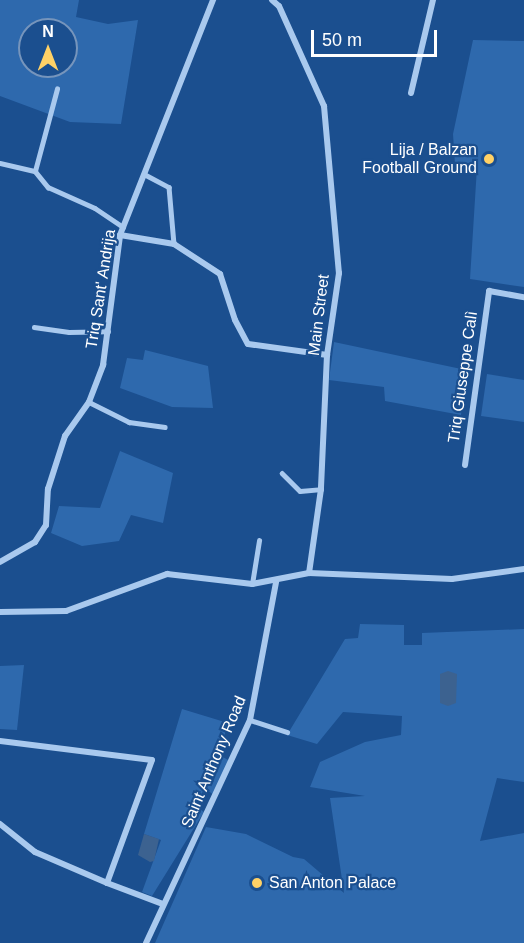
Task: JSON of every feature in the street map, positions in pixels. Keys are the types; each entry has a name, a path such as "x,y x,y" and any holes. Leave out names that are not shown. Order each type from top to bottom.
{"street":[{"name":"Triq Sant' Andrija","path":"0,562 35,542 46,525 48,489 66,436 89,402 103,365 120,235 146,175 213,0"},
{"name":"Main Street","path":"272,0 279,6 324,106 339,273 327,355 321,489 309,573"},
{"path":"411,93 433,0"},
{"path":"120,235 174,244 220,274 235,320 248,344 327,355"},
{"name":"Triq Giuseppe Calì","path":"465,465 489,291 524,297"},
{"path":"0,612 66,611 167,573 252,584 276,582 309,573 452,579 524,569"},
{"name":"Saint Anthony Road","path":"146,943 250,720 276,582"},
{"path":"0,741 152,760 109,885"},
{"path":"0,824 35,852 109,885 163,904"}],"lane":[{"path":"35,171 57,88"},
{"path":"0,163 35,171 48,187 95,208 123,227"},
{"path":"146,175 169,187 174,244"},
{"path":"34,327 69,332 108,331"},
{"path":"89,402 129,422 165,427"},
{"path":"282,473 300,491 321,489"},
{"path":"252,584 259,541"},
{"path":"250,720 287,732"}],"shaded area":[{"path":"0,0 79,0 76,17 108,24 138,20 121,124 70,122 0,96"},
{"name":"Lija / Balzan Football Ground","path":"473,40 524,41 524,287 470,279 477,167 455,165 453,134"},
{"path":"334,342 466,370 461,415 385,401 384,387 329,380"},
{"path":"145,350 208,366 213,408 172,407 120,388 127,358 143,360"},
{"path":"487,374 524,380 524,422 481,416"},
{"path":"120,451 173,473 163,523 131,515 119,541 82,546 51,533 59,506 100,508"},
{"path":"360,624 404,625 404,645 422,645 422,633 524,629 524,782 497,778 480,841 524,833 524,943 155,943 206,827 246,834 293,857 304,859 344,893 330,798 365,796 310,787 320,762 365,742 401,735 402,716 343,712 317,744 287,735 345,639 358,638"},
{"path":"24,665 17,730 0,729 0,666"},
{"path":"448,671 457,674 456,703 448,706 440,703 440,674"},
{"path":"182,709 228,723 219,755 230,761 214,795 207,790 197,807 204,812 152,896 142,892 161,840 144,834"},
{"path":"144,834 159,839 154,861 150,862 138,855"}],"place":[{"name":"Lija / Balzan Football Ground","path":"489,159"},
{"name":"San Anton Palace","path":"257,883"}]}
